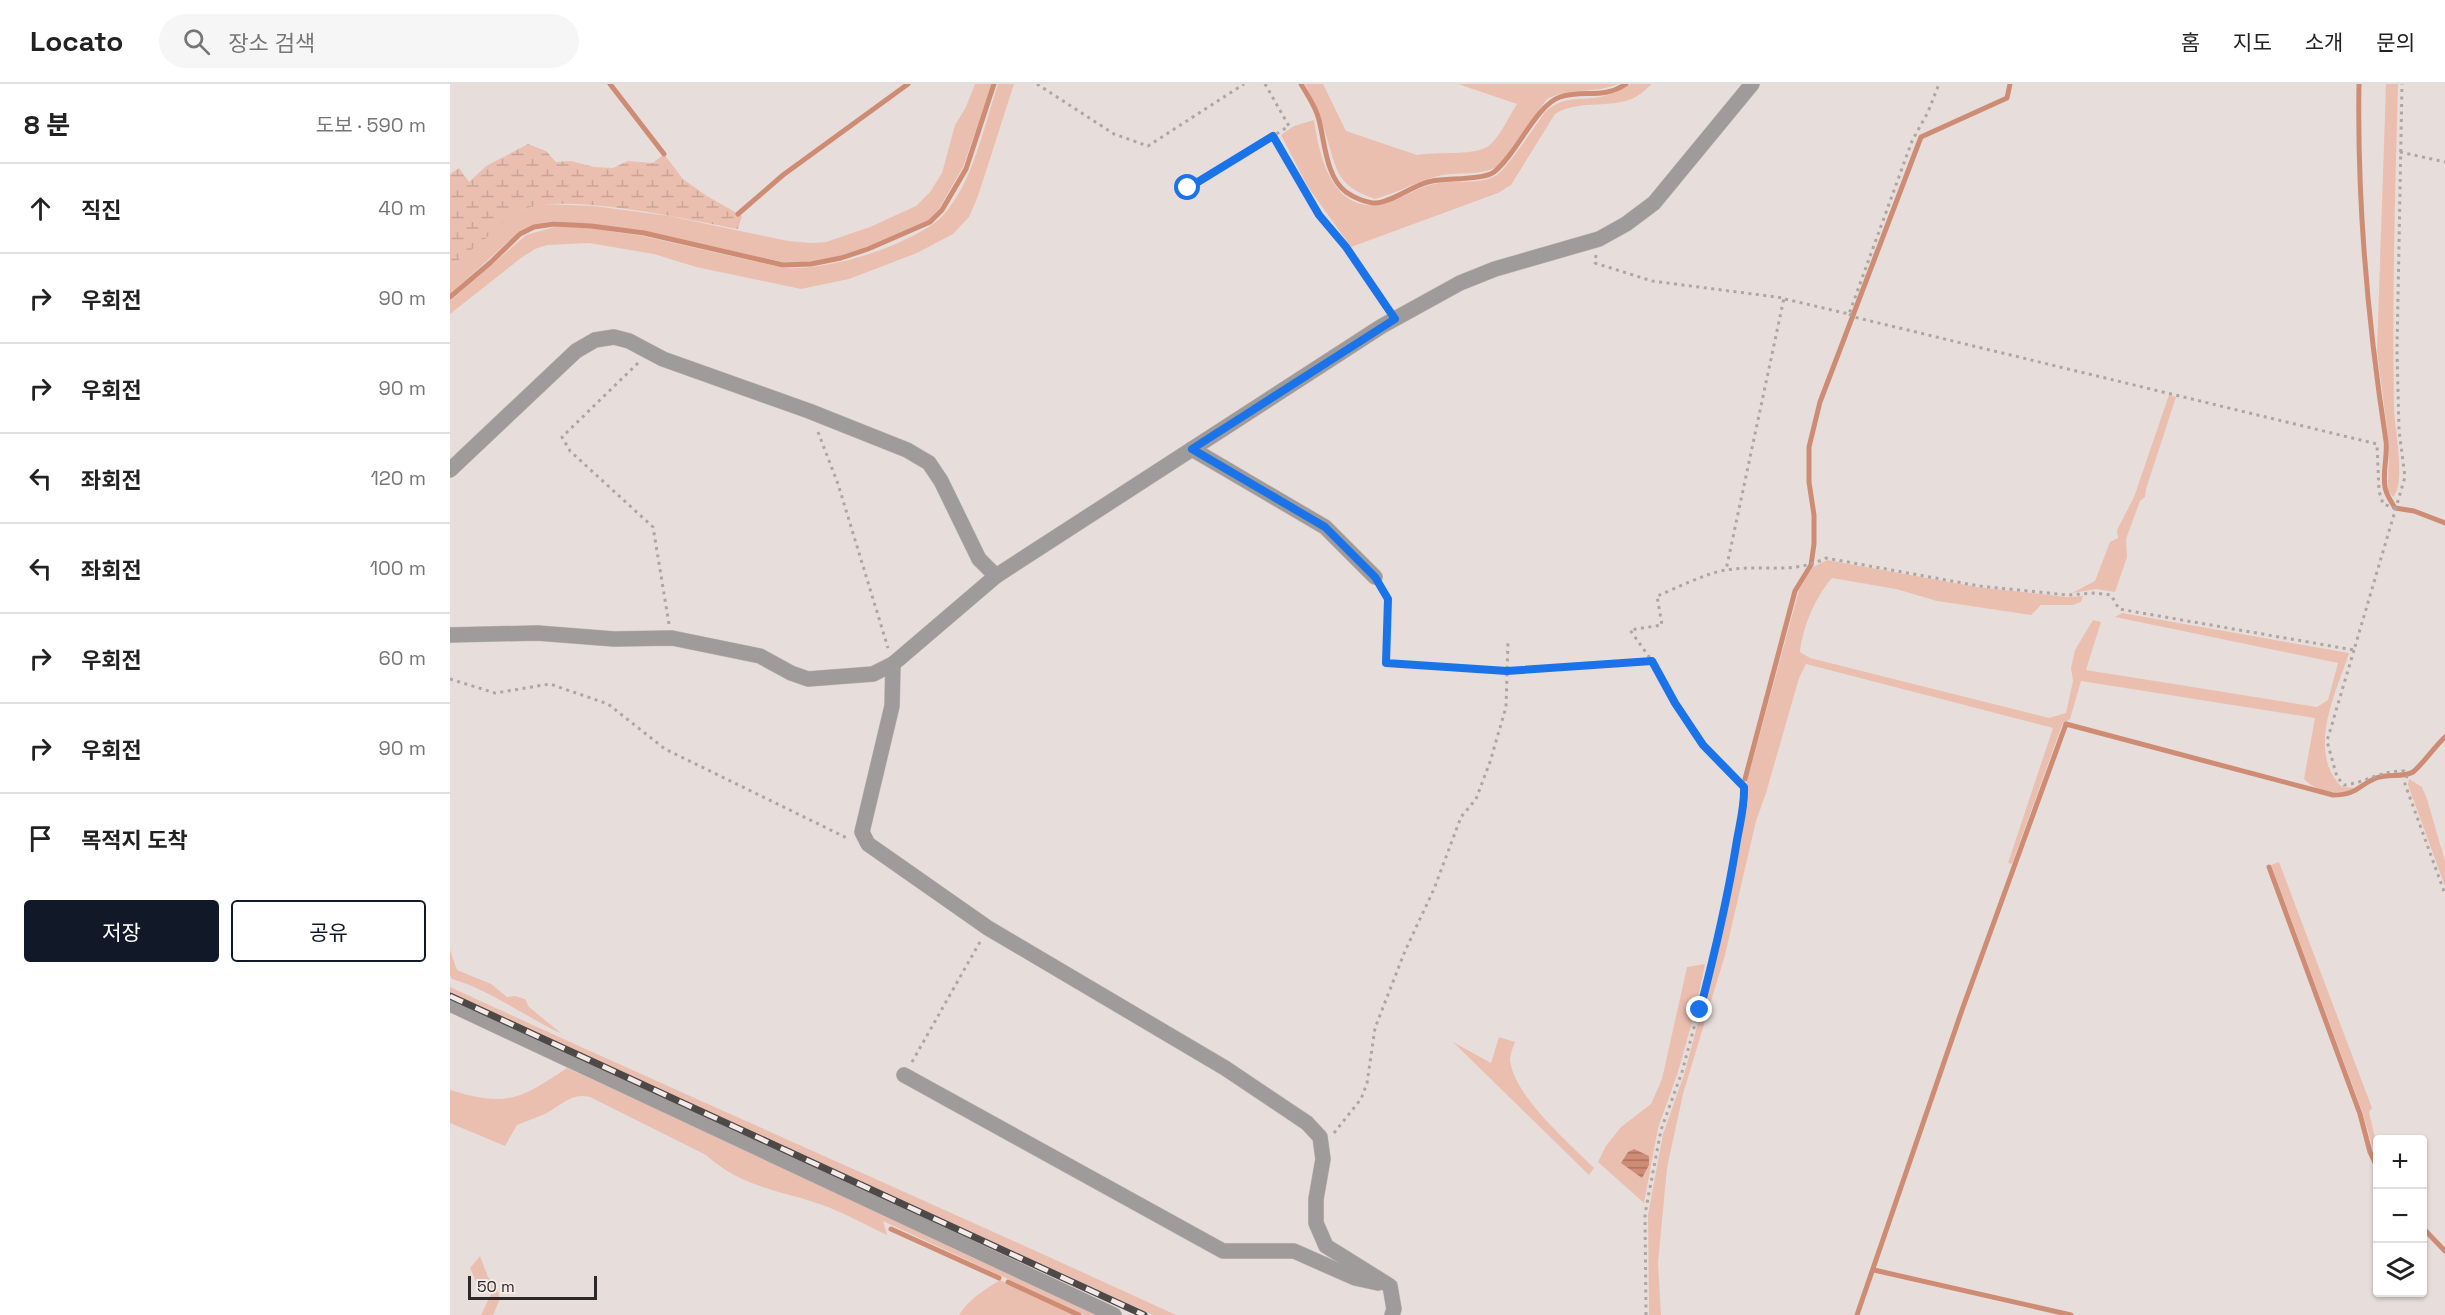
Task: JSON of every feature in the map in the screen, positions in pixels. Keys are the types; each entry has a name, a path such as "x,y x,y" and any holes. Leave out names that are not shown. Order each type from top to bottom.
{"street":[{"path":"450,635 537,633 614,639 672,638 760,656 808,679 873,674 893,664 996,576 1395,319 1460,282 1495,269 1599,239 1626,224 1654,203 1752,84"},
{"path":"450,470 576,351 595,340 614,337 630,341 663,359 889,442 929,463 941,481 979,559 996,576"},
{"path":"1192,449 1325,527 1375,577"},
{"path":"893,664 892,706 862,832 868,844 988,928 1225,1068 1307,1123 1320,1137 1323,1159 1316,1199 1316,1223 1326,1246 1390,1286 1394,1309 1392,1315"},
{"path":"450,1004 1114,1315"},
{"path":"904,1075 1222,1251 1294,1251 1355,1278 1390,1286"}],"path":[{"path":"1036,84 1114,134 1148,146 1244,84"},
{"path":"1188,188 1289,126 1265,84"},
{"path":"1849,314 1912,141 1928,112 1939,84"},
{"path":"2402,84 2397,351 2399,430 2405,477 2327,741 2337,777 2343,785 2356,784 2390,771 2404,771 2407,775 2405,784 2445,894"},
{"path":"1273,136 1319,215 1346,247 1395,319"},
{"path":"2400,152 2445,162"},
{"path":"1599,239 1595,263 1652,280 1784,298 2377,444 2379,491 2383,504 2395,508"},
{"path":"1726,570 1784,298"},
{"path":"650,352 562,437 570,451 653,527 672,638"},
{"path":"809,411 838,484 893,664"},
{"path":"1646,1315 1645,1214 1661,1130 1682,1072 1716,946 1745,800 1744,787 1703,745 1675,703 1652,661 1630,630 1662,625 1657,596 1726,570 1811,565 1826,558 1979,586 2068,595 2095,592 2111,595 2119,609 2354,650"},
{"path":"1375,577 1388,599 1386,663 1507,671 1652,661"},
{"path":"1320,1137 1331,1136 1361,1099 1367,1083 1375,1028 1405,951 1434,889 1461,816 1476,799 1490,762 1506,707 1508,642"},
{"path":"450,679 495,693 550,684 608,704 664,749 842,837 868,844"},
{"path":"904,1075 988,928"}],"green space":[{"path":"975,84 992,84 963,167 939,209 929,220 864,248 830,259 787,263 646,232 555,221 535,225 519,232 450,294 450,267 509,216 541,204 594,206 669,216 788,241 811,243 826,242 870,227 916,206 930,192 942,173 955,125 966,107"},
{"path":"998,84 1014,84 969,217 953,234 917,253 849,279 801,289 696,267 654,254 589,243 547,245 521,258 450,314 450,301 526,235 558,226 643,236 784,268 821,266 881,250 918,233 937,221 948,210 965,182 976,155"},
{"path":"1305,84 1323,84 1346,131 1417,155 1477,151 1485,148 1499,135 1517,104 1458,84 1618,84 1600,89 1565,93 1547,99 1498,166 1484,172 1438,176 1375,199 1352,188 1339,174 1319,113"},
{"path":"1631,84 1652,84 1629,100 1572,107 1555,114 1511,185 1498,193 1351,247 1308,187 1281,135 1294,126 1314,120 1324,162 1337,188 1347,197 1359,203 1382,204 1434,184 1483,180 1497,175 1545,112 1552,107 1565,101 1608,95"},
{"path":"2386,84 2398,84 2393,368 2399,481 2393,497 2388,490 2389,444 2377,351"},
{"path":"528,144 546,151 556,162 571,161 594,167 613,168 628,161 653,163 664,154 683,179 742,216 738,229 596,205 541,205 521,210 502,222 450,267 450,174 459,168 469,182 486,166"},
{"path":"2169,395 2176,397 2145,497 2140,501 2126,539 2127,557 2115,592 2096,589 2072,593 2095,581 2110,542 2118,538 2117,530 2134,497"},
{"path":"1827,560 1977,587 2068,597 2083,596 2081,602 2073,605 2041,605 2031,615 1937,601 1896,589 1832,578 1815,603 1804,632 1800,652 1810,658 2049,718 2066,713 2073,681 2071,668 2075,650 2093,620 2101,622 2086,670 2317,707 2328,700 2338,663 2115,617 2122,613 2349,653 2327,722 2326,757 2331,773 2342,787 2357,788 2343,792 2322,790 2304,779 2315,718 2081,681 2070,719 2062,725 2012,864 2008,863 2053,728 1806,664 1799,678 1756,821 1725,955 1683,1094 1667,1168 1658,1263 1661,1315 1649,1315 1648,1215 1663,1134 1684,1075 1718,948 1748,801 1746,785 1799,590 1813,567"},
{"path":"2409,779 2422,787 2427,799 2445,861 2445,886 2408,785"},
{"path":"2279,862 2372,1108 2369,1112 2374,1135 2373,1148 2362,1111 2271,865"},
{"path":"450,950 457,970 491,984 507,997 515,996 525,999 529,1007 562,1034 494,997 452,979"},
{"path":"1705,964 1696,1008 1678,1072 1658,1128 1644,1203 1598,1162 1606,1146 1621,1127 1651,1104 1662,1079 1687,967"},
{"path":"450,987 1176,1315 1153,1315 450,993"},
{"path":"1499,1037 1515,1042 1510,1060 1521,1089 1544,1118 1594,1168 1589,1175 1453,1042 1491,1063"},
{"path":"567,1068 1104,1315 1085,1315 883,1221 887,1235 828,1207 749,1182 734,1175 706,1155 590,1097 577,1096 545,1114 517,1125 505,1146 450,1123 450,1090 486,1098 512,1097 524,1094"},
{"path":"480,1256 488,1277 496,1284 500,1299 493,1315 481,1315 492,1292 477,1284 470,1268"},
{"path":"1000,1280 1074,1315 959,1315 972,1300"}],"shaded area":[{"path":"1634,1149 1649,1156 1649,1165 1642,1178 1621,1163 1628,1152"}],"waterway":[{"path":"610,84 664,154"},
{"path":"738,214 783,175 908,84"},
{"path":"450,297 520,234 534,227 554,224 644,233 783,265 811,264 841,258 868,249 930,222 942,210 966,169 994,84"},
{"path":"1301,84 1318,115 1327,159 1339,186 1357,198 1376,203 1389,200 1432,181 1489,175 1502,164 1534,120 1551,102 1568,95 1609,92 1626,84"},
{"path":"1745,779 1795,591 1811,565 1814,515 1809,482 1809,447 1820,402 1921,137 2007,98 2010,84"},
{"path":"2359,84 2362,218 2369,308 2386,441 2385,485 2395,508 2414,511 2445,523"},
{"path":"1857,1315 1962,1010 2066,724 2333,795 2352,792 2381,777 2413,772 2445,737"},
{"path":"2269,867 2360,1114 2373,1158"},
{"path":"891,1229 999,1278"},
{"path":"2427,1232 2445,1251"},
{"path":"1874,1270 2071,1315"},
{"path":"1008,1282 1079,1315"}],"railway":[{"path":"450,996 1144,1315"}],"route":[{"path":"1188,188 1273,136 1319,215 1346,247 1395,319 1192,449 1325,527 1375,577 1388,599 1386,663 1507,671 1652,661 1675,703 1703,745 1744,787 1745,800 1733,866 1700,1010"}]}
